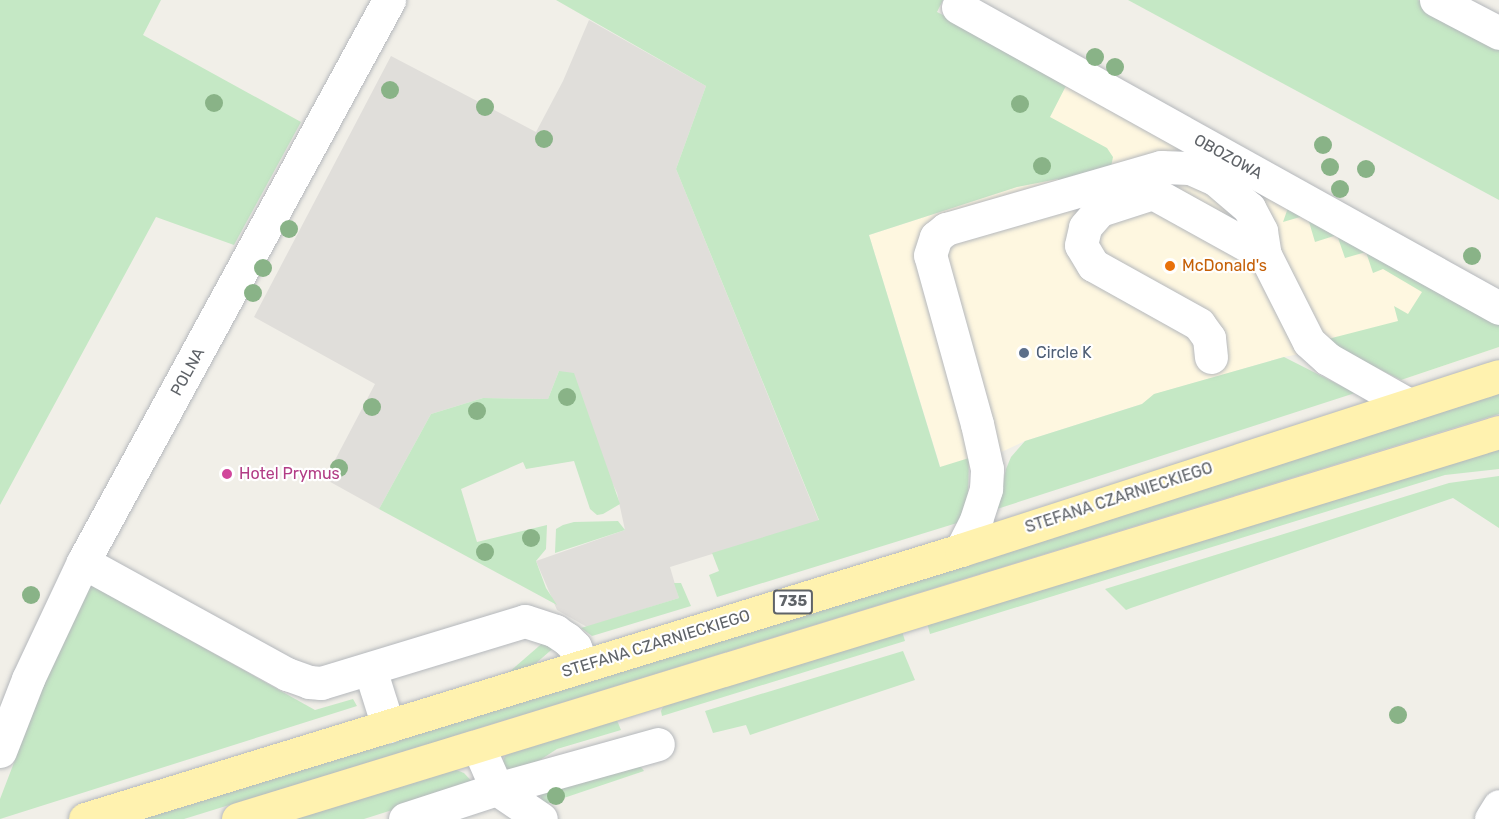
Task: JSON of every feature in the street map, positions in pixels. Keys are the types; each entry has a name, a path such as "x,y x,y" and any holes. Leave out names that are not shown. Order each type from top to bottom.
{"main road":[{"name":"STEFANA CZARNIECKIEGO","path":"85,819 961,550 1499,376"},
{"path":"238,819 1499,432"}],"street":[{"name":"POLNA","path":"0,750 28,680 83,562 390,0"},
{"path":"1436,0 1499,33"},
{"name":"OBOZOWA","path":"958,7 1499,308"},
{"path":"961,550 983,500 987,469 977,424 930,255 941,232 1161,167 1175,166 1203,172 1241,199 1256,219 1265,255 1308,342 1328,359 1409,405"},
{"path":"1211,357 1209,338 1199,324 1098,269 1086,256 1082,245 1085,227 1100,210 1153,194 1265,255"},
{"path":"83,562 300,680 321,684 525,621 555,631 567,639 575,647 582,666"},
{"path":"370,669 388,726"},
{"path":"405,819 497,789 658,744"},
{"path":"478,746 497,789 541,819"},
{"path":"1491,819 1499,806"}],"shaded area":[{"path":"589,20 706,86 676,169 819,521 670,567 679,598 587,627 557,610 536,561 625,530 617,493 559,371 548,399 483,398 431,414 379,509 325,479 375,384 254,317 391,56 536,132 563,81"},
{"path":"1070,78 1499,321 1499,347 1401,380 1335,347 1284,357 1155,394 1142,404 1025,441 944,479 869,235 1017,187 1058,178 1049,117"}],"green space":[{"path":"0,0 161,0 143,35 301,122 234,245 156,217 0,505"},
{"path":"556,0 943,0 937,12 1070,78 1050,117 1107,148 1113,157 1111,167 1060,183 1058,179 1017,187 869,235 940,467 969,458 968,499 957,523 717,597 709,575 719,571 712,553 819,520 676,169 706,86"},
{"path":"1128,0 1418,0 1499,45 1499,200"},
{"path":"1290,202 1499,321 1499,347 1401,380 1335,347 1328,339 1398,321 1394,306 1408,314 1422,292 1383,269 1373,273 1366,252 1345,258 1337,235 1315,242 1307,215 1283,222"},
{"path":"1284,357 1355,393 997,509 1006,469 1011,457 1025,441 1142,404 1154,394"},
{"path":"559,371 574,373 620,504 597,515 590,509 574,461 526,469 523,462 461,489 477,542 547,525 546,549 536,561 546,588 557,605 379,509 431,414 483,398 548,399"},
{"path":"1499,392 1499,414 184,819 137,819"},
{"path":"1499,448 1499,469 1445,475 930,634 927,623"},
{"path":"1499,476 1499,528 1453,498 1126,610 1105,589 1449,483"},
{"path":"618,521 625,530 555,553 556,529 563,525 574,522"},
{"path":"674,583 681,583 691,606 592,636 581,628 679,598"},
{"path":"89,584 315,710 353,699 357,706 0,819 0,799 15,760 26,719"},
{"path":"902,631 905,641 662,716 661,711 665,703"},
{"path":"546,640 553,648 431,755 424,746"},
{"path":"903,651 915,680 750,735 746,725 713,733 705,711"},
{"path":"616,718 621,730 557,749 523,771 503,777 502,764 505,756 513,750"},
{"path":"633,766 641,767 644,771 543,805 539,791"},
{"path":"451,768 464,773 474,784 364,819 287,819"}],"place":[{"name":"McDonald's","path":"1170,266"},
{"name":"Circle K","path":"1024,353"},
{"name":"Hotel Prymus","path":"227,474"}]}
